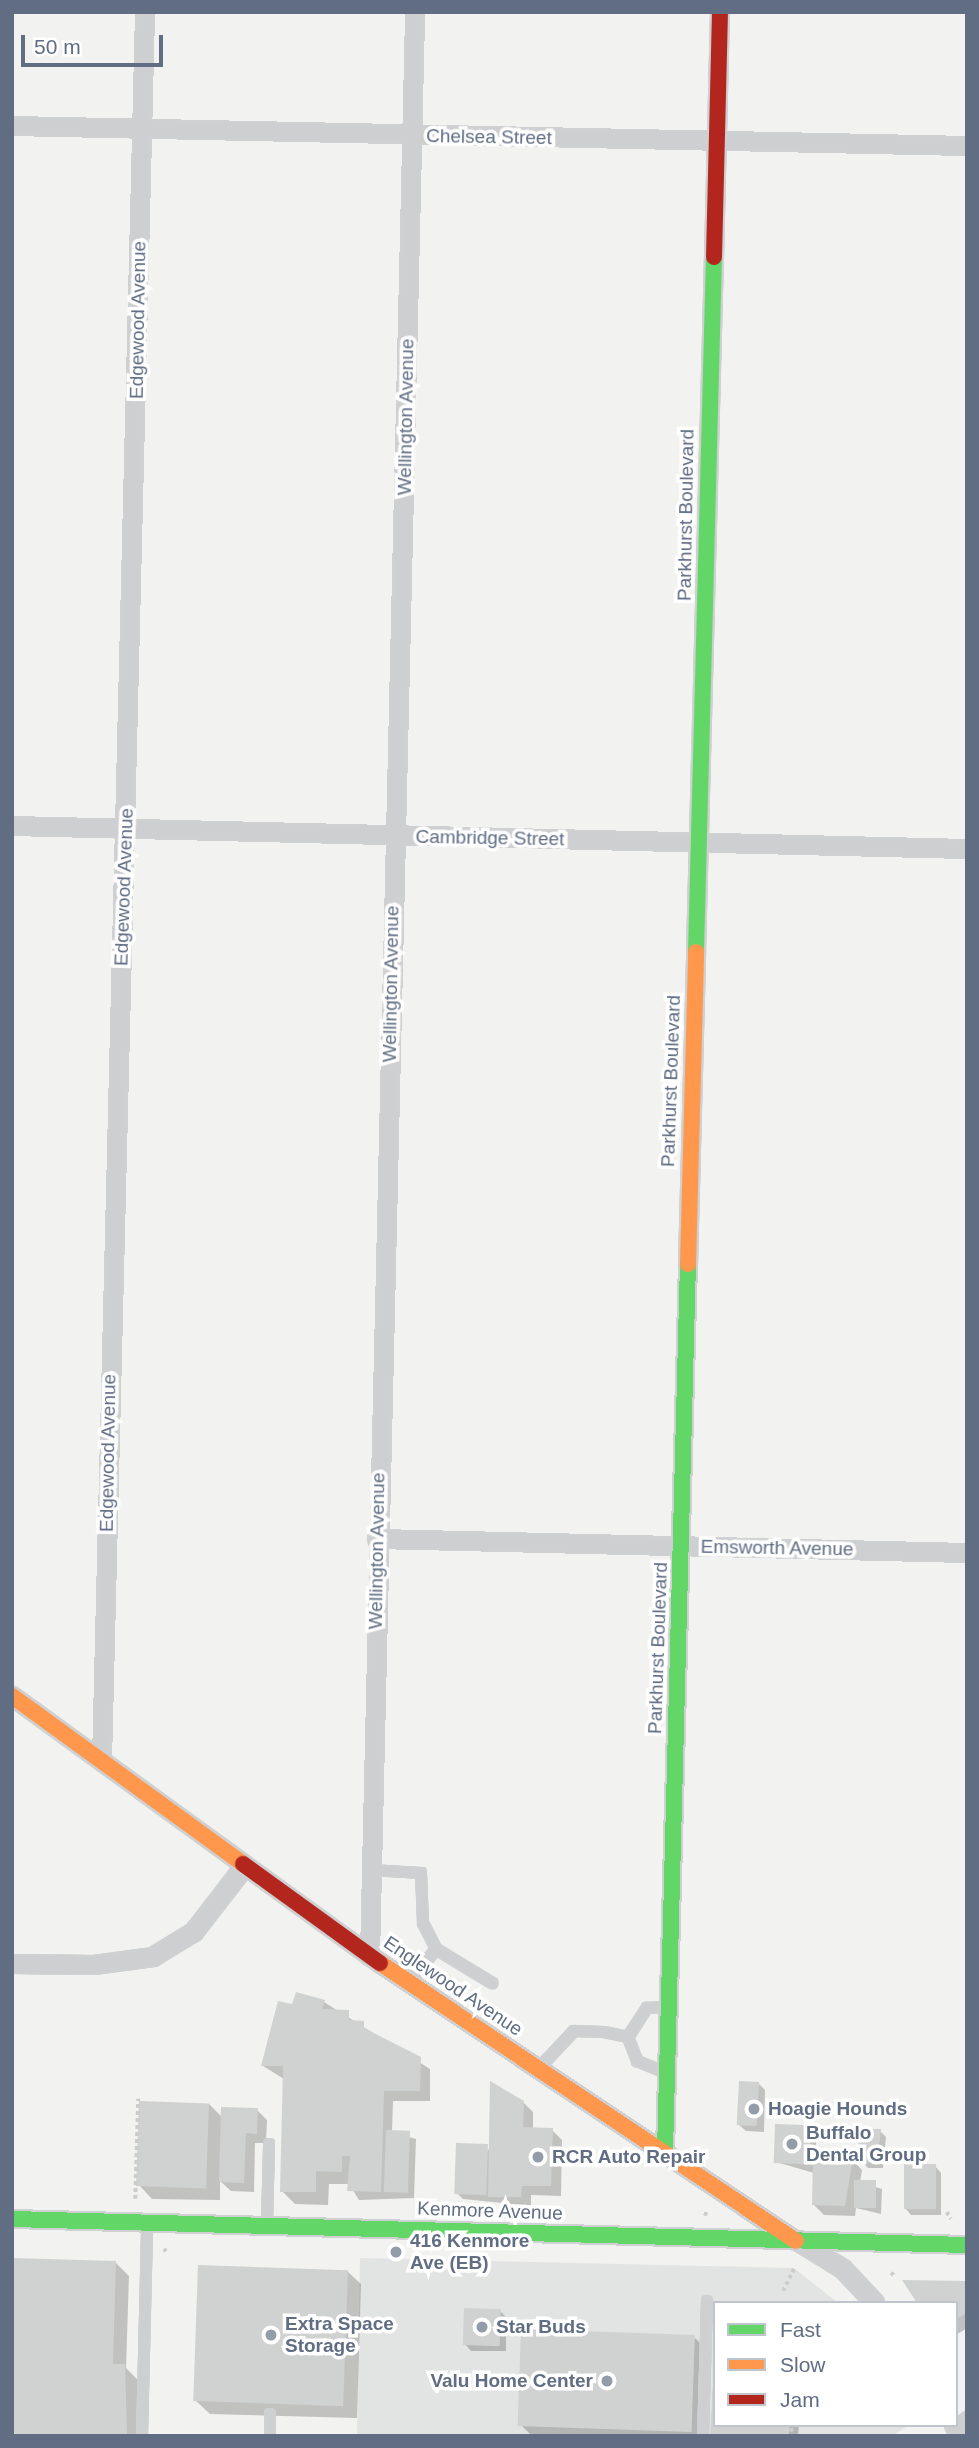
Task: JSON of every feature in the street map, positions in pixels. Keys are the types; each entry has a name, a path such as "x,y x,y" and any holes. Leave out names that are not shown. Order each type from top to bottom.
{"street":[{"name":"Edgewood Avenue","path":"102,1761 145,12"},
{"name":"Wellington Avenue","path":"370,1956 377,1539 415,12"},
{"name":"Parkhurst Boulevard","path":"665,2152 720,12"},
{"name":"Chelsea Street","path":"12,126 716,143 967,146"},
{"name":"Cambridge Street","path":"12,826 967,849"},
{"name":"Emsworth Avenue","path":"377,1539 967,1553"},
{"name":"Englewood Avenue","path":"12,1696 370,1956 796,2241 843,2269 873,2301"},
{"path":"12,1964 93,1965 153,1957 194,1932 245,1866"},
{"name":"Kenmore Avenue","path":"12,2219 967,2245"}],"lane":[{"path":"372,1870 421,1873 423,1923 436,1949 492,1983"},
{"path":"410,1982 436,1949"},
{"path":"628,2037 647,2008 669,2007"},
{"path":"539,2068 574,2031 628,2037"},
{"path":"628,2037 637,2061 667,2074"},
{"path":"267,2226 269,2144"},
{"path":"142,2436 148,2223"},
{"path":"703,2436 707,2301"},
{"path":"270,2436 271,2414"}],"path":[{"path":"135,2199 138,2099"},
{"path":"947,2212 951,2219"},
{"path":"164,2249 168,2253"},
{"path":"783,2291 795,2266"},
{"path":"891,2273 897,2277"},
{"path":"791,2427 791,2432"}],"shaded area":[{"path":"360,2258 794,2268 835,2301 713,2301 713,2427 906,2427 892,2436 357,2436"}],"building":[{"path":"296,1992 325,2000 322,2009 349,2010 349,2020 364,2021 364,2028 421,2057 420,2091 384,2091 381,2192 347,2191 350,2156 342,2156 342,2172 316,2171 316,2192 280,2192 283,2066 261,2066 278,2001 292,2004"},
{"path":"490,2081 524,2101 523,2127 553,2128 551,2186 522,2186 521,2197 488,2197"},
{"path":"739,2081 759,2082 757,2126 737,2125"},
{"path":"139,2101 209,2103 206,2188 136,2186"},
{"path":"221,2107 258,2108 257,2134 246,2133 244,2183 219,2182"},
{"name":"Buffalo Dental Group","path":"775,2124 811,2125 810,2164 774,2163"},
{"path":"858,2129 881,2129 877,2163 859,2162"},
{"path":"386,2130 410,2131 408,2193 384,2192"},
{"path":"456,2143 488,2144 486,2195 454,2194"},
{"path":"833,2151 853,2158 845,2206 812,2205 813,2157 833,2157"},
{"path":"904,2164 936,2164 936,2209 904,2209"},
{"path":"854,2180 876,2180 876,2208 854,2208"},
{"path":"12,2258 116,2261 113,2364 125,2364 127,2436 12,2436"},
{"name":"Extra Space Storage","path":"198,2265 348,2270 343,2406 193,2401"},
{"path":"902,2280 967,2281 967,2313 958,2318 958,2301 916,2301"},
{"name":"Star Buds","path":"464,2308 501,2309 500,2346 463,2345"},
{"name":"Valu Home Center","path":"521,2329 695,2335 692,2432 518,2426"},
{"path":"713,2386 713,2427 789,2427 789,2436 710,2436"}],"traffic: fast":[{"path":"696,952 714,257"},
{"path":"665,2152 688,1264"},
{"path":"12,2219 967,2245"}],"traffic: slow":[{"path":"688,1264 696,952"},
{"path":"12,1696 243,1864"},
{"path":"380,1963 796,2241"}],"traffic: jam":[{"path":"714,257 720,12"},
{"path":"243,1864 380,1963"}],"place":[{"name":"Hoagie Hounds","path":"754,2109"},
{"name":"Buffalo Dental Group","path":"792,2144"},
{"name":"RCR Auto Repair","path":"538,2157"},
{"name":"416 Kenmore Ave (EB)","path":"396,2252"},
{"name":"Star Buds","path":"482,2327"},
{"name":"Extra Space Storage","path":"271,2335"},
{"name":"Valu Home Center","path":"607,2381"}]}
